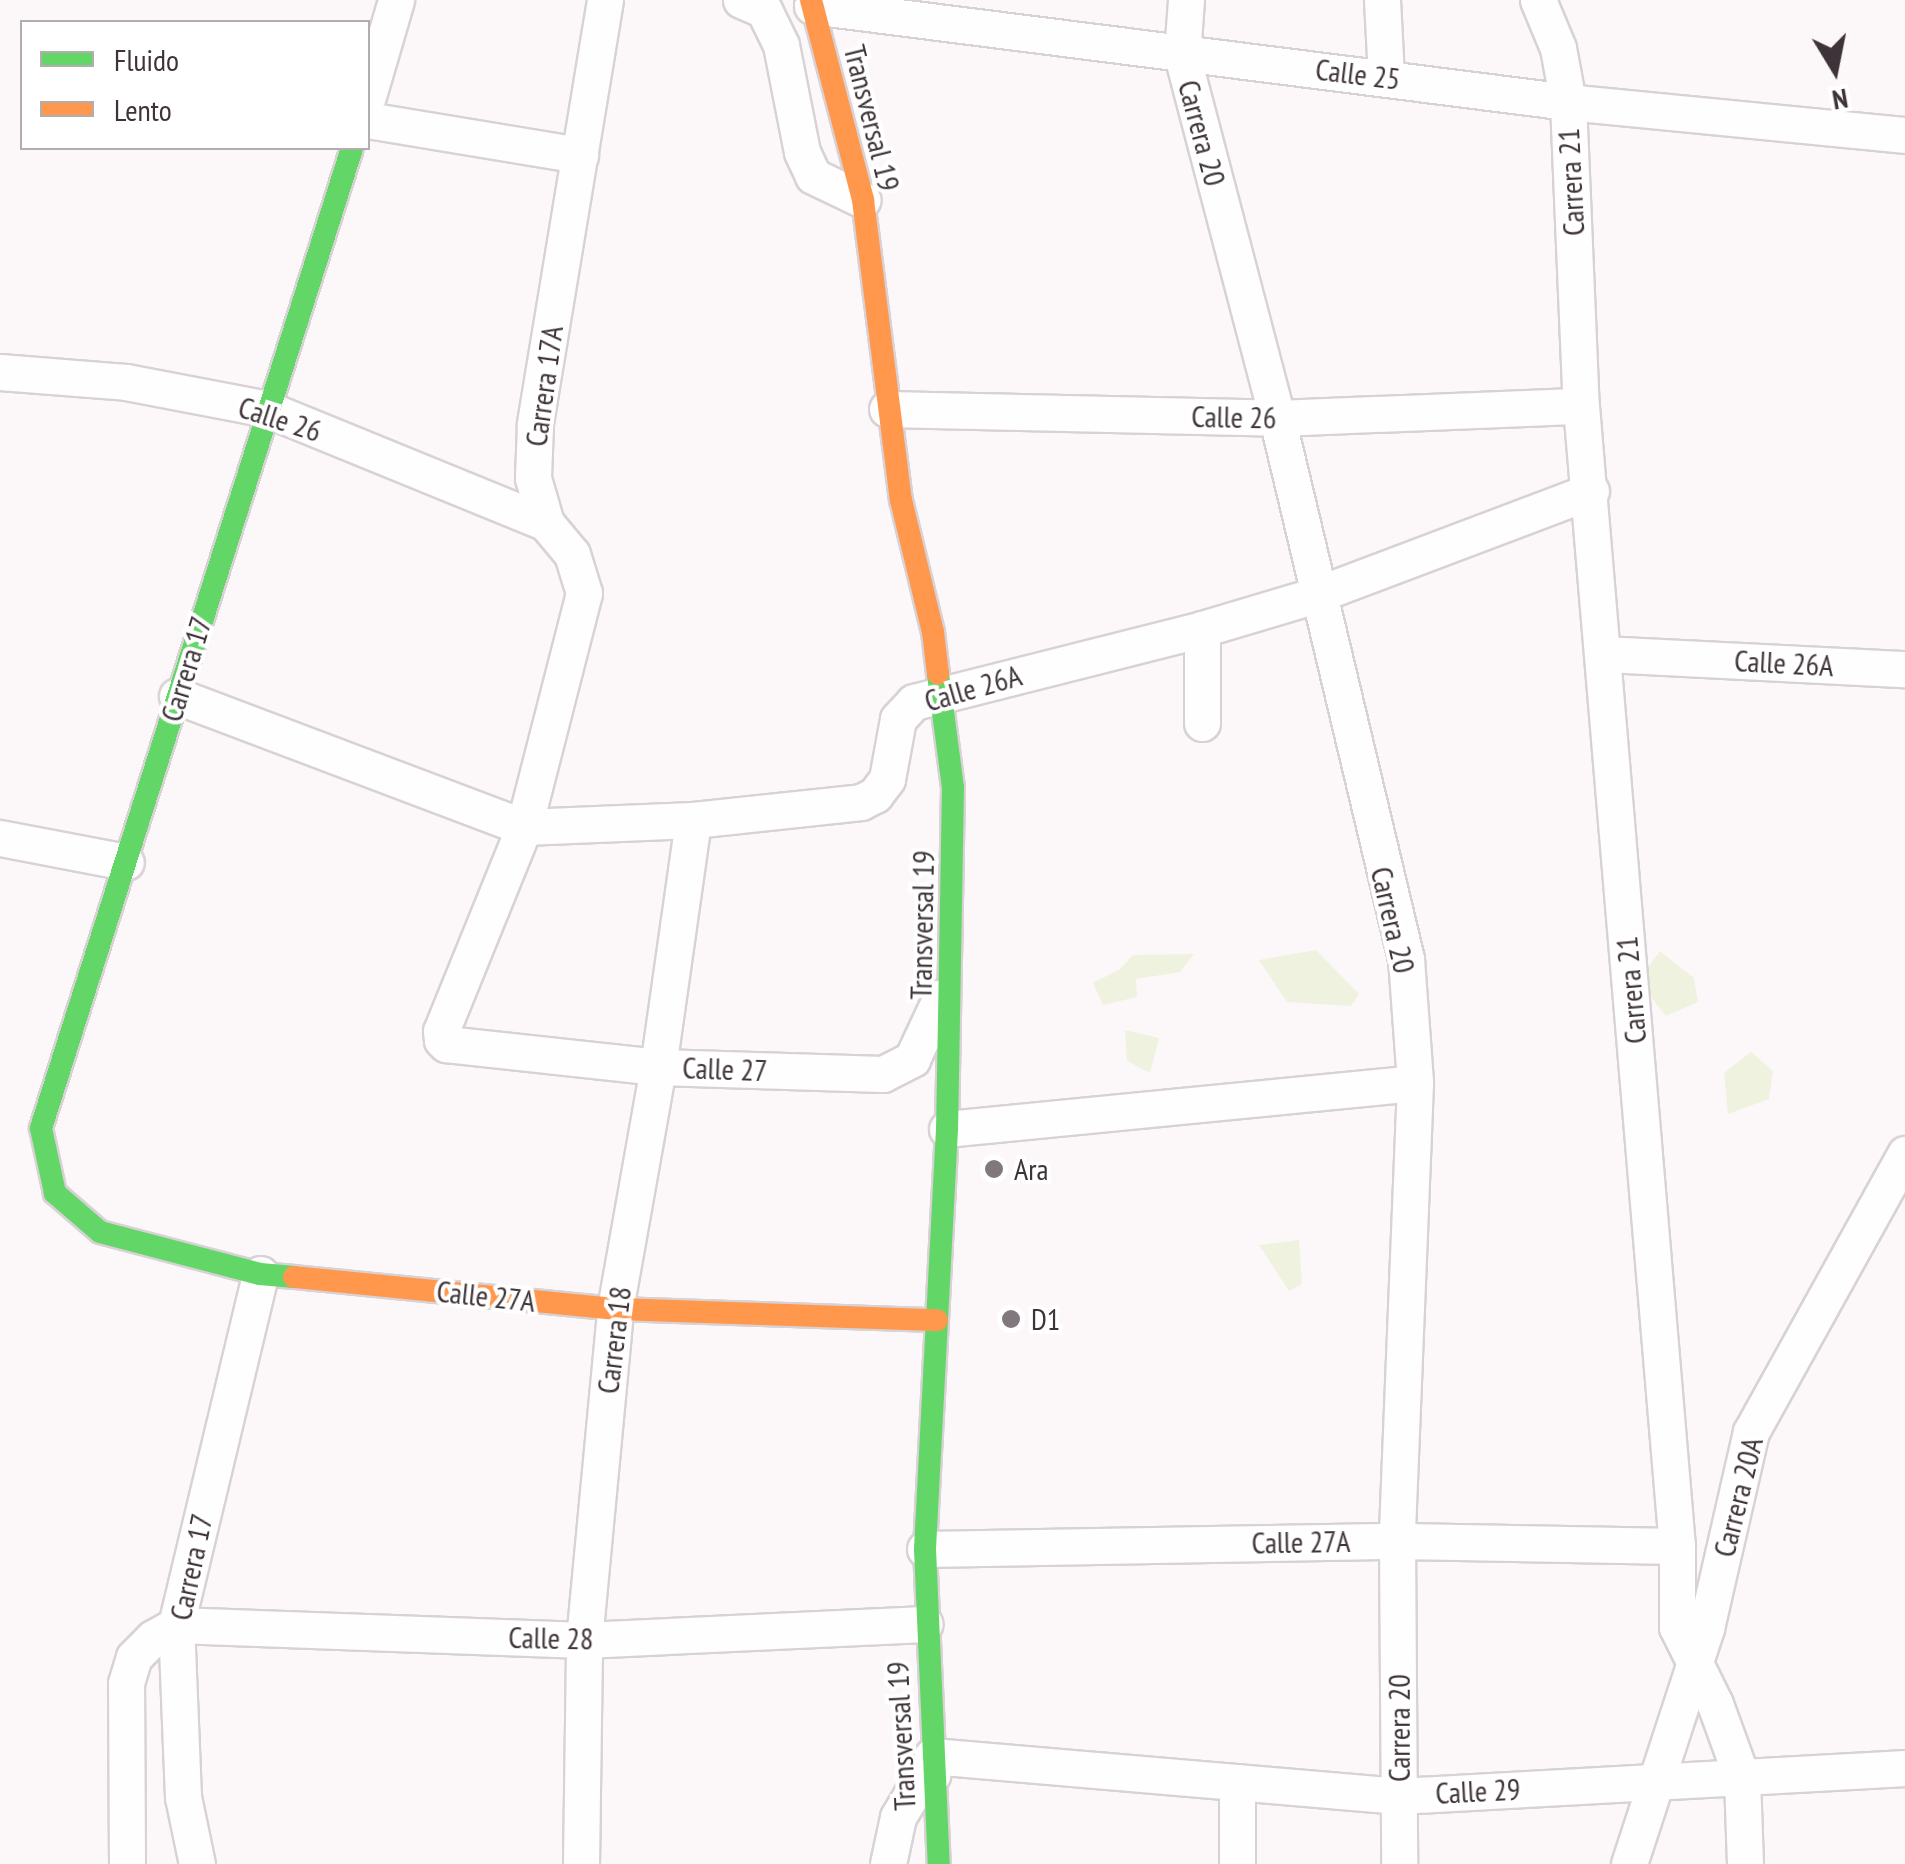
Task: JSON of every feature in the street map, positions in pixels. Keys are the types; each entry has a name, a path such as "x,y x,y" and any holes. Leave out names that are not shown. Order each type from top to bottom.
{"street":[{"path":"370,89 396,0"},
{"name":"Carrera 17A","path":"442,1040 441,1031 524,827 584,593 572,554 546,522 533,478 535,425 606,0"},
{"path":"741,0 764,10 781,45 802,152 813,176 863,200"},
{"name":"Carrera 20","path":"1186,0 1182,55 1277,418 1406,959 1415,1083 1397,1540 1399,1864"},
{"path":"1382,0 1386,77"},
{"name":"Carrera 21","path":"1538,0 1558,48 1568,102 1581,406 1677,1546 1677,1628 1716,1704 1742,1778 1745,1864"},
{"name":"Transversal 19","path":"811,3 863,200 887,409 943,694 953,788 947,1129 924,1549 939,1864"},
{"name":"Calle 25","path":"811,3 1182,55 1568,102 1895,128"},
{"path":"370,120 580,156"},
{"name":"Carrera 17","path":"55,1193 41,1128 351,150"},
{"name":"Calle 26","path":"0,372 126,382 267,409 546,522"},
{"name":"Calle 26","path":"887,409 1277,418 1581,406"},
{"name":"Calle 26A","path":"177,696 524,827 693,820 860,802 875,796 887,779 898,719 914,702 1202,629 1316,594 1591,491"},
{"path":"1202,629 1202,723"},
{"name":"Calle 26A","path":"1604,654 1905,668"},
{"name":"Carrera 18","path":"581,1864 584,1640 615,1309 658,1068 693,820"},
{"path":"0,838 126,862"},
{"name":"Calle 27","path":"442,1040 446,1044 658,1068 883,1074 912,1058 952,974"},
{"path":"947,1129 1415,1083"},
{"name":"Carrera 20A","path":"1628,1864 1706,1628 1751,1432 1905,1154"},
{"name":"Calle 27A","path":"55,1193 100,1232 260,1274 615,1309 937,1320"},
{"name":"Carrera 17","path":"197,1864 182,1796 176,1625 260,1274"},
{"name":"Calle 27A","path":"924,1549 1397,1540 1677,1546"},
{"name":"Calle 28","path":"176,1625 584,1640 925,1624"},
{"path":"127,1864 126,1683 134,1657 176,1625"},
{"path":"888,1864 898,1817 932,1765"},
{"name":"Calle 29","path":"932,1765 1237,1782 1399,1796 1905,1768"},
{"path":"1237,1782 1237,1864"}],"green space":[{"path":"1316,950 1359,994 1351,1006 1287,1002 1259,960"},
{"path":"1660,951 1694,978 1698,1002 1666,1016 1638,981"},
{"path":"1194,954 1180,972 1136,979 1137,997 1103,1005 1093,983 1119,970 1133,955"},
{"path":"1125,1030 1159,1038 1150,1073 1127,1061"},
{"path":"1751,1052 1773,1071 1769,1099 1728,1114 1724,1073"},
{"path":"1299,1240 1302,1284 1289,1291 1259,1245"}],"traffic: fast":[{"path":"294,1277 260,1274 100,1232 55,1193 41,1128 351,150"},
{"path":"938,674 953,788 947,1129 925,1549 939,1864"}],"traffic: slow":[{"path":"811,0 863,200 901,500 933,632 938,674"},
{"path":"294,1277 615,1309 937,1320"}],"place":[{"name":"Ara","path":"994,1169"},
{"name":"D1","path":"1011,1319"}]}
